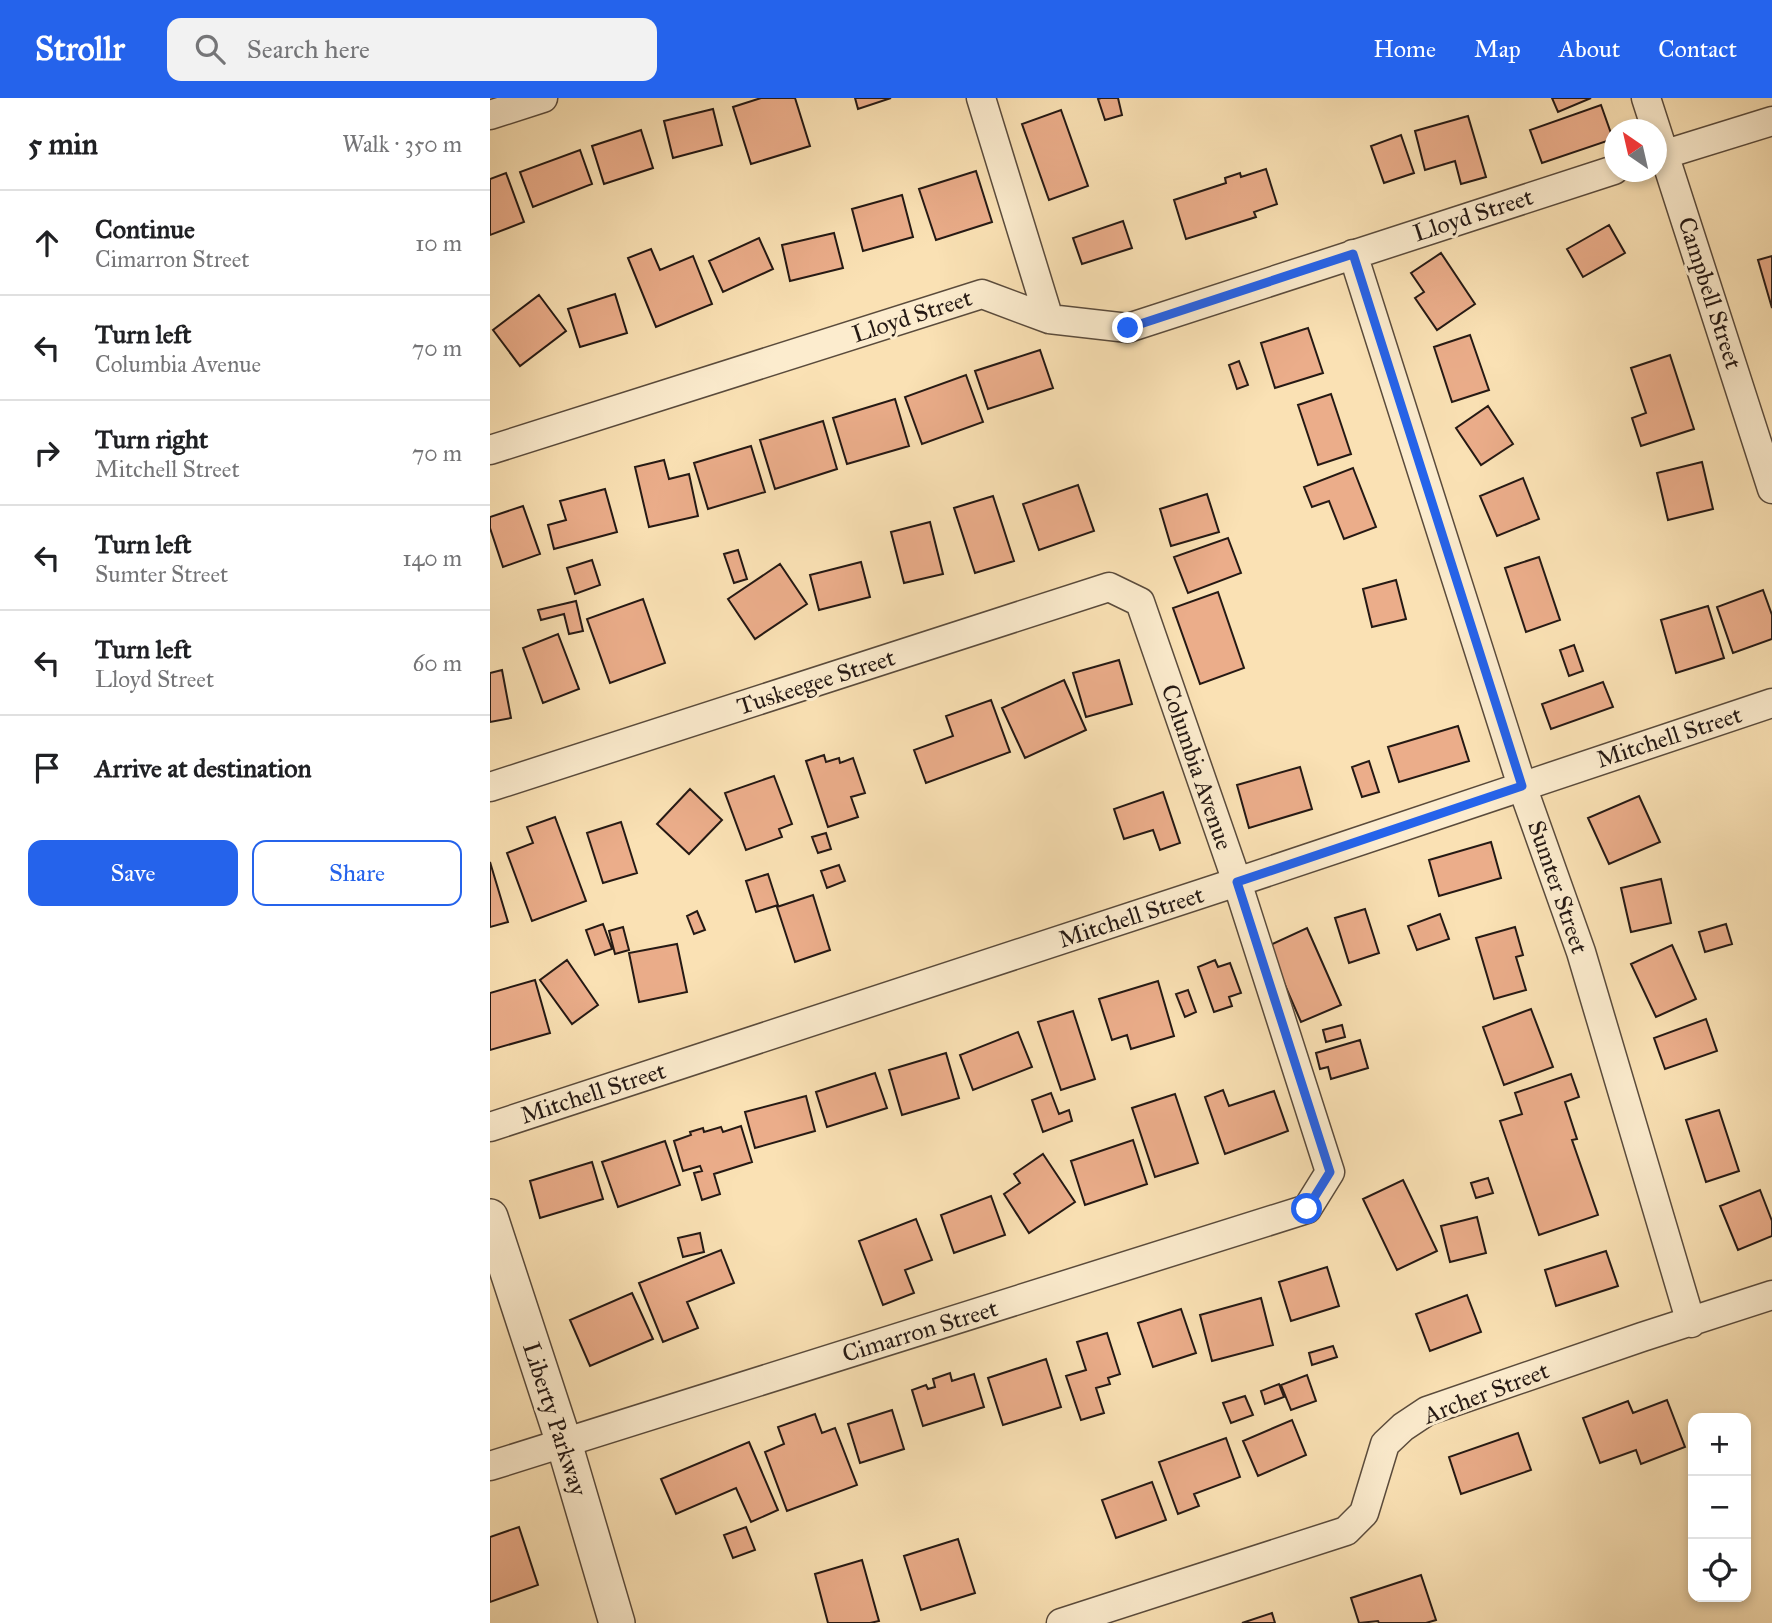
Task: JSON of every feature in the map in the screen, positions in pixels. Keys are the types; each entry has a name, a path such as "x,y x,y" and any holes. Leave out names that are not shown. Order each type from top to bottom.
{"street":[{"path":"490,115 543,98"},
{"path":"981,98 1049,318"},
{"name":"Campbell Street","path":"1646,98 1652,119"},
{"path":"1667,153 1772,121"},
{"name":"Campbell Street","path":"1667,173 1772,489"},
{"name":"Lloyd Street","path":"490,450 982,294 1049,318 1128,328 1604,174"},
{"name":"Sumter Street","path":"1353,254 1522,786 1581,952 1691,1322"},
{"name":"Tuskeegee Street","path":"490,787 1109,587 1140,602"},
{"name":"Columbia Avenue","path":"1140,602 1237,882 1330,1172"},
{"name":"Mitchell Street","path":"490,1127 1772,703"},
{"name":"Cimarron Street","path":"490,1466 1307,1209 1330,1172"},
{"name":"Liberty Parkway","path":"490,1217 564,1443 617,1623"},
{"name":"Archer Street","path":"1060,1623 1346,1531 1364,1513 1385,1444 1427,1410 1642,1336 1772,1295"}],"building":[{"path":"761,98 795,98 810,146 751,164 733,107"},
{"path":"855,98 891,98 858,109"},
{"path":"1118,98 1122,115 1105,120 1098,99"},
{"path":"1552,98 1591,98 1558,112"},
{"path":"1601,105 1606,119 1604,142 1542,163 1530,130"},
{"path":"713,109 722,145 673,158 664,121"},
{"path":"1061,110 1088,186 1049,200 1022,124"},
{"path":"1468,116 1486,177 1461,184 1455,161 1425,170 1415,131"},
{"path":"641,130 653,168 604,184 592,146"},
{"path":"1401,135 1414,173 1384,183 1371,146"},
{"path":"580,150 592,184 533,207 520,172"},
{"path":"1266,169 1277,204 1254,212 1256,217 1186,239 1174,200 1226,183 1225,178 1240,173 1241,177"},
{"path":"976,171 992,222 936,240 919,189"},
{"path":"506,173 524,222 490,235 490,179"},
{"path":"902,195 913,237 863,251 852,209"},
{"path":"1123,221 1132,248 1082,264 1073,238"},
{"path":"1609,225 1625,253 1583,277 1567,249"},
{"path":"834,233 843,268 790,281 782,245"},
{"path":"759,238 773,269 723,292 709,261"},
{"path":"651,249 660,270 693,256 712,304 656,327 628,258"},
{"path":"1441,253 1475,304 1437,330 1415,298 1424,292 1411,273"},
{"path":"1772,256 1772,308 1758,260"},
{"path":"615,294 627,333 580,347 568,309"},
{"path":"539,295 566,331 520,366 493,330"},
{"path":"1308,328 1323,373 1275,388 1261,343"},
{"path":"1470,335 1489,390 1452,402 1434,347"},
{"path":"1040,350 1053,388 988,409 975,371"},
{"path":"1670,355 1694,429 1641,446 1632,418 1646,413 1631,368"},
{"path":"1239,361 1248,385 1237,389 1229,365"},
{"path":"966,375 983,422 922,444 905,397"},
{"path":"1331,394 1351,454 1318,465 1298,405"},
{"path":"895,399 909,446 847,464 833,418"},
{"path":"1488,406 1513,444 1481,465 1456,428"},
{"path":"823,421 837,469 775,489 760,440"},
{"path":"751,446 765,492 708,509 694,463"},
{"path":"664,460 669,479 689,474 698,516 649,527 635,467"},
{"path":"1702,462 1713,509 1668,520 1657,473"},
{"path":"1353,468 1376,527 1344,539 1329,501 1312,507 1304,487"},
{"path":"1523,478 1539,519 1497,536 1480,496"},
{"path":"1078,485 1094,531 1039,550 1023,504"},
{"path":"605,489 617,532 554,549 548,525 566,520 560,501"},
{"path":"1207,494 1219,532 1171,546 1160,509"},
{"path":"993,496 1014,561 975,573 954,508"},
{"path":"523,506 540,554 503,567 490,528 490,517"},
{"path":"930,522 943,574 904,583 891,532"},
{"path":"1228,538 1241,573 1188,593 1174,557"},
{"path":"738,550 747,579 734,583 724,554"},
{"path":"1539,557 1560,620 1526,632 1505,568"},
{"path":"592,560 600,585 575,594 567,568"},
{"path":"861,562 870,597 819,610 810,575"},
{"path":"780,564 807,604 755,639 728,599"},
{"path":"1396,580 1406,619 1372,627 1363,589"},
{"path":"1763,590 1772,615 1772,639 1733,653 1717,607"},
{"path":"1218,592 1244,668 1200,684 1173,608"},
{"path":"643,599 665,663 610,683 587,619"},
{"path":"576,601 583,631 569,634 564,614 541,620 538,610"},
{"path":"1708,606 1724,658 1676,673 1661,620"},
{"path":"558,634 579,689 543,703 523,648"},
{"path":"1574,645 1583,671 1569,676 1560,650"},
{"path":"1119,660 1132,704 1086,717 1073,673"},
{"path":"502,670 511,718 490,722 490,673"},
{"path":"1064,680 1086,730 1025,758 1002,708"},
{"path":"1603,682 1613,707 1551,729 1542,704"},
{"path":"991,700 1010,752 926,783 914,750 953,736 946,716"},
{"path":"1458,726 1469,761 1399,782 1388,747"},
{"path":"824,755 826,762 839,758 840,763 853,758 865,793 851,797 858,817 828,827 806,761"},
{"path":"1369,761 1379,792 1362,797 1352,767"},
{"path":"1300,767 1312,809 1249,828 1237,785"},
{"path":"774,776 792,824 779,829 782,837 746,850 725,793"},
{"path":"690,789 722,820 689,854 657,824"},
{"path":"1163,792 1180,843 1160,850 1153,830 1124,839 1114,809"},
{"path":"1639,796 1660,842 1609,864 1588,818"},
{"path":"555,817 586,901 532,921 507,853 533,843 527,827"},
{"path":"621,822 637,873 603,883 587,833"},
{"path":"826,833 831,849 818,853 812,837"},
{"path":"1491,842 1501,878 1439,896 1429,860"},
{"path":"490,862 508,922 490,927"},
{"path":"839,865 845,881 827,888 821,871"},
{"path":"768,874 778,905 756,912 746,881"},
{"path":"1661,879 1671,923 1631,932 1621,888"},
{"path":"813,895 830,950 795,962 777,907"},
{"path":"1365,909 1379,953 1349,963 1335,918"},
{"path":"697,911 705,930 694,934 687,916"},
{"path":"1440,914 1449,939 1417,950 1408,926"},
{"path":"603,924 612,949 595,955 586,930"},
{"path":"1726,924 1732,944 1705,952 1699,932"},
{"path":"623,927 629,950 615,954 609,931"},
{"path":"1515,927 1523,955 1516,957 1526,990 1494,999 1476,938"},
{"path":"1307,928 1341,1005 1301,1022 1268,946"},
{"path":"677,944 687,992 639,1002 629,953"},
{"path":"1672,945 1696,999 1656,1017 1631,964"},
{"path":"567,960 598,1005 572,1024 540,980"},
{"path":"1215,960 1218,967 1230,963 1241,993 1229,997 1232,1006 1214,1012 1198,967"},
{"path":"535,980 550,1033 490,1050 490,993"},
{"path":"1158,981 1174,1036 1131,1049 1127,1035 1112,1040 1099,999"},
{"path":"1188,990 1196,1012 1185,1017 1176,994"},
{"path":"1531,1009 1553,1067 1504,1085 1483,1027"},
{"path":"1073,1011 1095,1079 1061,1090 1038,1022"},
{"path":"1706,1019 1717,1051 1665,1069 1654,1038"},
{"path":"1342,1025 1345,1037 1326,1042 1323,1030"},
{"path":"1018,1032 1032,1067 973,1090 960,1055"},
{"path":"1360,1040 1368,1068 1331,1079 1328,1067 1320,1069 1316,1053"},
{"path":"946,1053 959,1098 902,1115 889,1070"},
{"path":"875,1073 887,1108 827,1127 816,1092"},
{"path":"1571,1074 1579,1097 1565,1102 1577,1139 1572,1140 1598,1215 1539,1235 1500,1121 1522,1114 1515,1093"},
{"path":"1223,1090 1229,1106 1274,1091 1288,1131 1225,1154 1205,1097"},
{"path":"1051,1093 1059,1114 1069,1110 1072,1121 1043,1132 1032,1100"},
{"path":"1175,1094 1198,1163 1155,1177 1132,1108"},
{"path":"806,1096 815,1131 755,1148 745,1112"},
{"path":"1719,1110 1739,1171 1706,1182 1686,1120"},
{"path":"741,1126 752,1162 714,1174 720,1194 702,1200 694,1173 702,1171 700,1166 683,1171 674,1141 703,1128 704,1132 721,1127 723,1132"},
{"path":"1133,1140 1147,1184 1085,1205 1071,1161"},
{"path":"665,1141 680,1185 618,1207 602,1162"},
{"path":"1043,1154 1075,1202 1029,1233 1004,1194 1020,1183 1014,1174"},
{"path":"592,1162 603,1199 540,1218 530,1181"},
{"path":"1488,1178 1493,1193 1476,1198 1471,1183"},
{"path":"1403,1180 1437,1251 1397,1270 1363,1199"},
{"path":"1760,1190 1772,1221 1772,1236 1738,1250 1720,1206"},
{"path":"991,1196 1005,1235 954,1253 941,1215"},
{"path":"1477,1217 1486,1253 1450,1262 1441,1226"},
{"path":"916,1219 932,1260 905,1270 914,1293 883,1305 859,1241"},
{"path":"700,1233 704,1252 683,1257 678,1238"},
{"path":"721,1250 734,1283 687,1302 698,1328 663,1342 639,1283"},
{"path":"1606,1251 1618,1286 1556,1306 1545,1270"},
{"path":"1327,1267 1339,1306 1291,1321 1279,1282"},
{"path":"632,1293 653,1339 590,1366 570,1320"},
{"path":"1467,1295 1481,1332 1430,1351 1416,1314"},
{"path":"1261,1298 1273,1345 1212,1361 1200,1315"},
{"path":"1181,1309 1196,1353 1153,1367 1138,1323"},
{"path":"1107,1333 1120,1374 1108,1378 1110,1384 1096,1388 1104,1413 1081,1420 1066,1376 1086,1370 1077,1342"},
{"path":"1333,1346 1337,1357 1312,1365 1309,1353"},
{"path":"1046,1359 1061,1407 1003,1425 988,1378"},
{"path":"950,1373 952,1381 974,1374 984,1407 923,1426 912,1390 926,1385 928,1389 935,1387 933,1379"},
{"path":"1307,1375 1316,1401 1291,1410 1281,1385"},
{"path":"1279,1384 1284,1397 1265,1404 1261,1391"},
{"path":"1245,1396 1253,1415 1231,1423 1223,1403"},
{"path":"1667,1400 1685,1447 1641,1464 1636,1450 1600,1463 1583,1418 1628,1401 1633,1413"},
{"path":"892,1410 904,1449 860,1463 848,1424"},
{"path":"815,1414 822,1433 835,1428 857,1485 787,1511 765,1452 784,1444 778,1427"},
{"path":"1292,1420 1306,1455 1258,1476 1243,1441"},
{"path":"1518,1433 1531,1470 1461,1494 1449,1457"},
{"path":"1226,1438 1240,1477 1194,1494 1199,1506 1178,1514 1159,1462"},
{"path":"749,1442 778,1510 751,1522 736,1488 676,1514 661,1479"},
{"path":"1152,1482 1166,1520 1116,1538 1102,1500"},
{"path":"519,1527 538,1585 490,1602 490,1537"},
{"path":"746,1527 755,1550 733,1558 724,1535"},
{"path":"958,1539 975,1593 921,1610 904,1556"},
{"path":"862,1560 879,1621 828,1623 815,1574"},
{"path":"1421,1575 1436,1620 1426,1623 1359,1623 1351,1598"},
{"path":"1272,1613 1275,1623 1242,1623"}],"route":[{"path":"1128,328 1353,254 1522,786 1237,882 1330,1172 1307,1209"}]}
